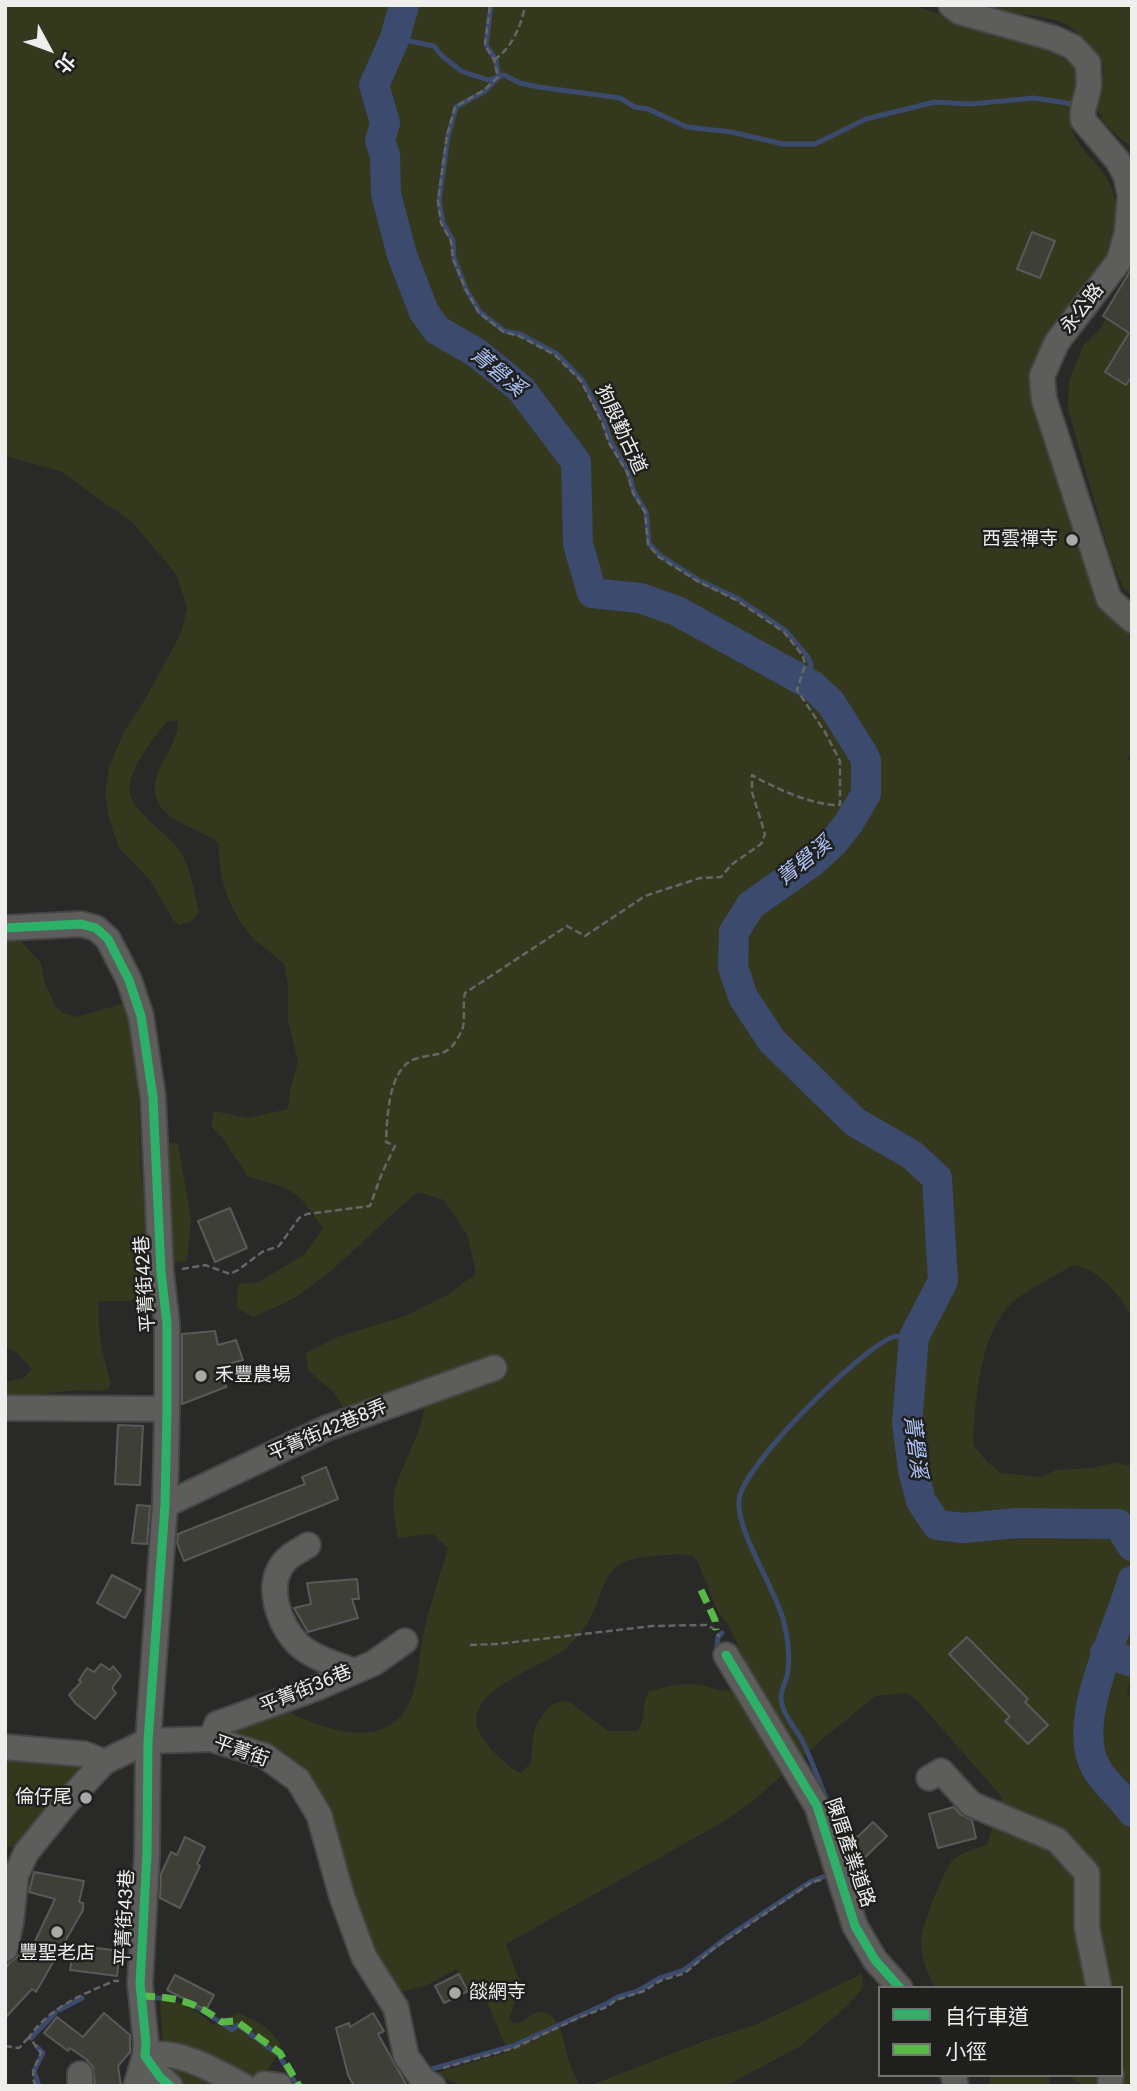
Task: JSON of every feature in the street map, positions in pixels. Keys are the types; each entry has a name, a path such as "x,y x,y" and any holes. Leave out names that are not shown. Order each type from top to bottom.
{"street":[{"name":"永公路","path":"951,5 960,12 1053,38 1073,47 1088,63 1089,86 1083,120 1118,161 1126,176 1130,195 1129,214 1119,261 1057,342 1042,376 1044,399 1109,599 1132,620"},
{"name":"平菁街42巷","path":"5,928 81,925 96,928 108,939 129,980 141,1016 153,1097 161,1272 167,1324 165,1505 148,1741"},
{"name":"平菁街42巷8弄","path":"165,1505 327,1428 494,1368"},
{"path":"5,1408 167,1409"},
{"path":"308,1545 285,1561 276,1582 276,1610 298,1644 312,1654 353,1671"},
{"name":"平菁街36巷","path":"211,1739 217,1724 319,1688 374,1663 405,1641"},
{"name":"陳厝產業道路","path":"726,1655 817,1806 855,1926 875,1960 898,1986"},
{"name":"平菁街","path":"5,1949 16,1875 26,1853 104,1762 148,1741 211,1739 265,1756 298,1780 319,1815 342,1897 364,1957 396,2008 406,2056 426,2084"},
{"name":"平菁街43巷","path":"136,2086 146,2043 140,1984 147,1854 148,1741"},
{"path":"5,1747 84,1754 104,1762"},
{"path":"929,1778 941,1771 971,1804 1057,1840 1087,1873 1087,1928 1099,1986"},
{"path":"170,2086 145,2056 157,2052 197,2063 243,2086"},
{"path":"262,2086 280,2086"}],"path":[{"path":"495,60 518,31 525,5"},
{"path":"470,1644 498,1644 653,1626 706,1625 716,1630"},
{"path":"426,2084 433,2070 514,2048 607,2007 616,2000 685,1973 713,1949 812,1882 838,1875"},
{"path":"5,2046 19,2048 54,2009 83,1994 114,1981 140,1984"},
{"path":"29,2037 40,2053 32,2079 36,2086"}],"green space":[{"path":"5,5 916,5 928,11 960,17 1021,36 1059,55 1076,70 1078,84 1070,114 1072,131 1110,184 1116,208 1115,232 1097,280 1039,364 1132,627 1132,751 1127,759 1132,764 1132,1315 1100,1277 1083,1267 1073,1265 1013,1302 1002,1315 986,1349 975,1409 973,1445 987,1462 1001,1473 1041,1477 1056,1470 1115,1463 1132,1466 1132,1674 1127,1694 1132,1698 1132,2086 1083,2086 1071,2077 1123,2077 1123,1986 935,1986 933,1983 924,1960 921,1942 933,1900 952,1861 964,1853 987,1845 1002,1797 916,1699 906,1693 875,1696 753,1801 723,1822 506,1944 517,1975 527,1990 514,2004 509,2019 514,2024 538,2012 552,2016 561,2031 579,2085 594,2084 707,2040 755,2025 862,1974 863,1988 846,2007 799,2047 725,2086 467,2086 436,2073 508,2052 484,1995 476,1998 457,1969 427,1985 396,1993 363,1935 327,1814 223,1731 280,1707 328,1728 364,1733 380,1730 395,1722 410,1702 427,1618 448,1548 433,1534 398,1538 395,1520 395,1489 419,1430 424,1399 415,1385 343,1407 333,1392 308,1370 306,1353 337,1337 405,1316 449,1294 476,1273 467,1234 444,1200 418,1192 329,1272 297,1296 253,1317 237,1308 238,1284 259,1282 305,1254 323,1228 293,1192 248,1177 224,1140 211,1126 214,1111 247,1118 288,1109 298,1062 288,1020 288,984 284,964 252,937 238,918 222,877 219,844 171,817 158,801 155,791 158,772 176,736 177,720 168,721 148,746 131,778 130,788 131,797 137,807 183,856 199,912 192,921 180,925 173,920 150,880 119,848 109,819 105,793 109,768 123,733 146,698 181,633 187,608 176,574 133,523 60,471 5,456","holes":["677,1554 692,1556 698,1562 718,1612 733,1633 747,1674 729,1691 688,1684 649,1691 638,1731 608,1731 571,1703 559,1702 549,1708 537,1724 531,1763 520,1773 490,1748 482,1737 477,1721 480,1707 489,1695 504,1684 570,1644 589,1621 608,1576 617,1566 643,1557"]},
{"path":"975,5 1132,5 1132,148 1101,118 1097,103 1102,63 1098,54 1077,32 1053,20"},
{"path":"1132,275 1132,596 1123,587 1111,559 1068,409 1069,381 1083,346 1100,329"},
{"path":"5,935 18,938 41,963 45,984 56,1007 63,1013 76,1017 125,1003 136,1053 141,1170 149,1250 148,1286 141,1298 99,1301 101,1342 111,1383 108,1389 101,1391 76,1390 5,1398 5,1382 24,1378 32,1369 17,1353 5,1347"},
{"path":"178,1143 191,1219 187,1261 170,1263 162,1144"},
{"path":"5,1753 83,1765 14,1847 5,1847"},
{"path":"167,1999 192,2009 213,2025 237,2013 251,2019 270,2031 282,2049 256,2086 178,2086 164,2057 160,2001"},
{"path":"990,2077 1049,2077 1049,2086 989,2086"}],"building":[{"path":"1032,232 1055,241 1040,278 1017,269"},
{"path":"1132,268 1132,376 1126,385 1105,372 1129,333 1103,316"},
{"path":"230,1208 247,1248 215,1262 198,1221"},
{"name":"禾豐農場","path":"215,1331 218,1345 236,1340 243,1360 224,1365 226,1387 182,1404 182,1334"},
{"path":"118,1425 143,1426 140,1485 115,1484"},
{"path":"326,1467 338,1499 184,1561 177,1543 178,1534 305,1484 302,1477"},
{"path":"137,1505 150,1506 147,1544 132,1543"},
{"path":"112,1575 141,1590 125,1618 97,1603"},
{"path":"357,1579 359,1599 352,1599 358,1618 308,1632 294,1608 311,1604 307,1583"},
{"path":"967,1637 1028,1699 1025,1702 1048,1725 1028,1744 1005,1721 1010,1717 949,1654"},
{"path":"101,1664 110,1670 113,1666 121,1676 112,1688 116,1693 95,1719 69,1695 81,1682 79,1680 87,1668 94,1672"},
{"path":"954,1807 960,1814 972,1820 976,1838 938,1848 929,1814"},
{"path":"873,1822 887,1836 856,1866 846,1848"},
{"path":"185,1837 205,1847 197,1864 200,1866 180,1908 160,1898 161,1874 171,1852 177,1855"},
{"path":"34,1872 84,1881 79,1902 83,1903 83,1910 36,1992 32,1989 5,2018 5,1970 20,1949 29,1954 55,1899 29,1892"},
{"path":"74,1945 120,1951 117,1976 70,1970"},
{"path":"459,1974 468,1991 444,2003 435,1986"},
{"path":"175,1975 214,1995 206,2010 167,1990"},
{"path":"104,2013 130,2035 130,2052 118,2066 121,2086 95,2086 93,2067 86,2059 70,2048 68,2051 44,2033 57,2017 83,2037"},
{"path":"373,2013 384,2031 378,2034 407,2086 354,2086 348,2075 336,2028 349,2023 350,2027"}],"waterway":[{"name":"菁礐溪","path":"404,5 395,38 374,85 385,123 380,141 385,155 386,194 402,255 424,312 437,330 477,353 521,389 576,462 578,544 592,593 640,598 677,611 813,686 831,703 866,761 866,794 848,824 833,843 811,863 751,905 734,932 733,967 743,997 772,1041 855,1122 912,1155 937,1178 943,1281 914,1337 907,1423 913,1470 921,1501 937,1525 964,1528 1017,1523 1118,1524 1132,1546"},
{"path":"491,5 486,45 496,60 499,77 485,91 456,107 448,136 439,201 443,223 453,241 454,258 466,289 480,312 504,331 520,334 557,354 583,381 604,421 611,442 628,471 634,492 646,512 649,544 661,556 700,581 737,598 785,630 808,657 811,666"},
{"path":"395,38 434,46 461,71 488,80 497,77"},
{"path":"499,77 504,75 520,83 539,87 620,98 635,107 648,109 687,127 731,132 783,144 815,144 866,119 935,102 970,104 1034,98 1073,104"},
{"path":"817,677 831,703"},
{"path":"826,1798 805,1747 782,1703 781,1694 789,1665 784,1625 743,1527 739,1500 745,1484 760,1462 780,1437 831,1385 877,1346 893,1337 914,1337"},
{"name":"菁礐溪","path":"1132,1581 1098,1677 1088,1729 1090,1752 1098,1771 1132,1812"},
{"path":"716,1654 718,1637 722,1633"},
{"path":"1105,1653 1132,1662"},
{"path":"432,2069 513,2046 618,1997 638,1991 660,1978 684,1970 733,1933 810,1882 828,1875"},
{"path":"59,2010 82,1998"},
{"path":"148,1998 164,1998"},
{"path":"197,2007 232,2030 238,2025 279,2055 297,2086"},
{"path":"31,2038 55,2013"},
{"path":"37,2047 43,2053 34,2071 39,2086"}],"marked path":[{"path":"701,1590 715,1620 716,1630"},
{"path":"141,1996 184,2001 222,2022 236,2021 280,2053 299,2086"}],"cycle path":[{"path":"5,928 81,924 96,928 108,939 129,980 141,1016 153,1097 161,1272 167,1324 167,1409 165,1505 148,1741 147,1854 140,1984 145,2056 170,2086"},
{"path":"726,1655 817,1806 855,1926 875,1960 898,1986"}],"place":[{"name":"西雲禪寺","path":"1072,540"},
{"name":"禾豐農場","path":"201,1376"},
{"name":"倫仔尾","path":"86,1798"},
{"name":"豐聖老店","path":"57,1932"},
{"name":"燄網寺","path":"455,1993"}]}
